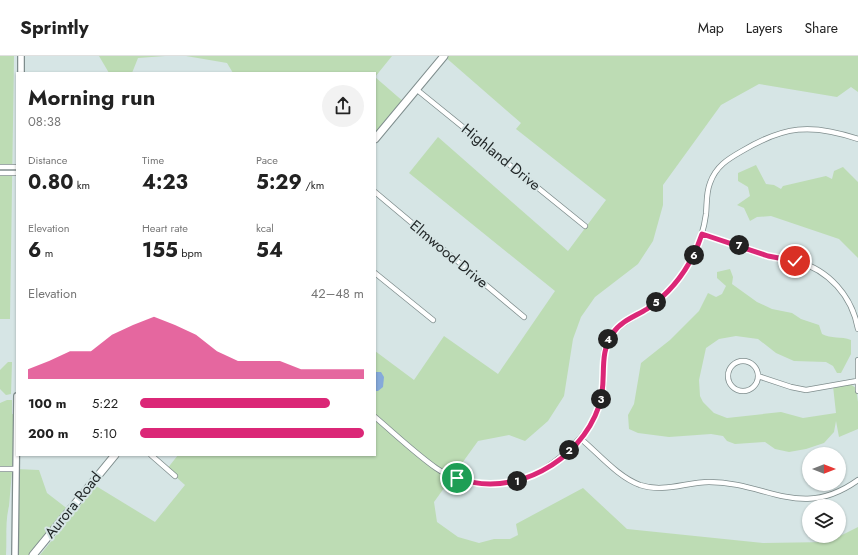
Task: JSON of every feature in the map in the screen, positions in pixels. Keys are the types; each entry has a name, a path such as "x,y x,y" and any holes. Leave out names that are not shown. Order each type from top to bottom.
{"main road":[{"path":"376,138 444,56"},
{"name":"Aurora Road","path":"33,555 114,456"}],"street":[{"path":"21,56 21,72"},
{"name":"Highland Drive","path":"416,89 585,226"},
{"path":"376,418 435,467 457,478 480,484 504,484 522,480 534,475 558,459 581,439 591,424 600,402 604,380 603,356 608,340 618,327 652,305 674,284 691,260 702,234 710,182 718,168 728,159 767,137 790,130 816,130 858,139"},
{"path":"0,167 16,167"},
{"path":"0,173 16,173"},
{"name":"Elmwood Drive","path":"376,193 524,317"},
{"path":"702,234 765,255 795,261 816,269 832,281 843,294 854,312 858,329"},
{"path":"376,274 433,320"},
{"path":"858,360 858,391"},
{"path":"742,361 751,364 757,371 758,376 752,388 743,391 734,388 728,376 730,368 734,364 742,361"},
{"path":"758,376 791,387 806,390 857,381"},
{"path":"581,439 623,476 635,483 652,488 668,489 699,482 729,483 750,487 787,498 804,499 835,492 858,480"},
{"path":"15,555 16,456"},
{"path":"152,456 175,476"},
{"path":"0,469 16,469"}],"green space":[{"path":"0,56 14,56 10,319 0,319"},
{"path":"99,56 165,56 138,58 132,72 108,72"},
{"path":"186,56 392,56 376,76 376,72 232,72 227,63"},
{"path":"444,56 858,56 858,92 851,87 837,97 759,84 721,105 663,185 663,205 653,241 638,264 595,297 581,317 573,339 564,396 548,421 525,441 509,435 478,441 434,502 437,522 458,537 479,543 494,539 510,539 518,535 516,524 583,488 627,529 763,543 846,543 846,533 858,527 858,555 40,555 96,486 155,522 185,485 167,469 177,456 376,456 376,352 414,380 444,336 498,374 555,291 409,173 438,137 568,251 606,200 516,129 521,123"},
{"path":"376,78 405,103 376,138"},
{"path":"756,165 766,184 774,185 781,189 783,186 826,176 832,179 834,171 843,167 858,182 858,258 839,239 771,216 757,217 750,221 744,208 737,205 750,196 748,187 738,181 738,173"},
{"path":"730,269 733,277 732,284 757,302 772,309 792,313 801,319 819,325 822,334 825,336 851,340 851,354 841,373 837,373 833,366 826,362 794,361 776,353 758,339 736,336 719,339 706,348 699,380 700,396 703,402 714,413 727,418 781,412 803,418 836,413 833,386 850,384 856,388 858,402 858,429 839,437 836,421 834,432 824,443 812,447 802,447 802,450 789,452 775,449 765,442 735,444 727,441 723,436 711,434 669,437 638,433 629,429 628,415 634,404 641,363 670,340 699,311 708,293 716,297 722,294 726,286 717,278 717,272"},
{"path":"8,362 12,362 11,394 6,395 0,389 0,370"},
{"path":"7,400 12,400 12,414 16,414 7,518 6,555 0,555 0,403"},
{"path":"16,469 39,470 47,493 69,510 33,555 15,555"}],"water":[{"path":"376,372 381,372 384,377 383,387 376,391"}],"route":[{"path":"457,478 470,483 486,485 499,485 522,480 547,468 581,439 594,419 602,398 604,380 603,356 608,340 622,323 652,305 668,291 680,277 691,260 702,234 768,256 795,261"}]}
